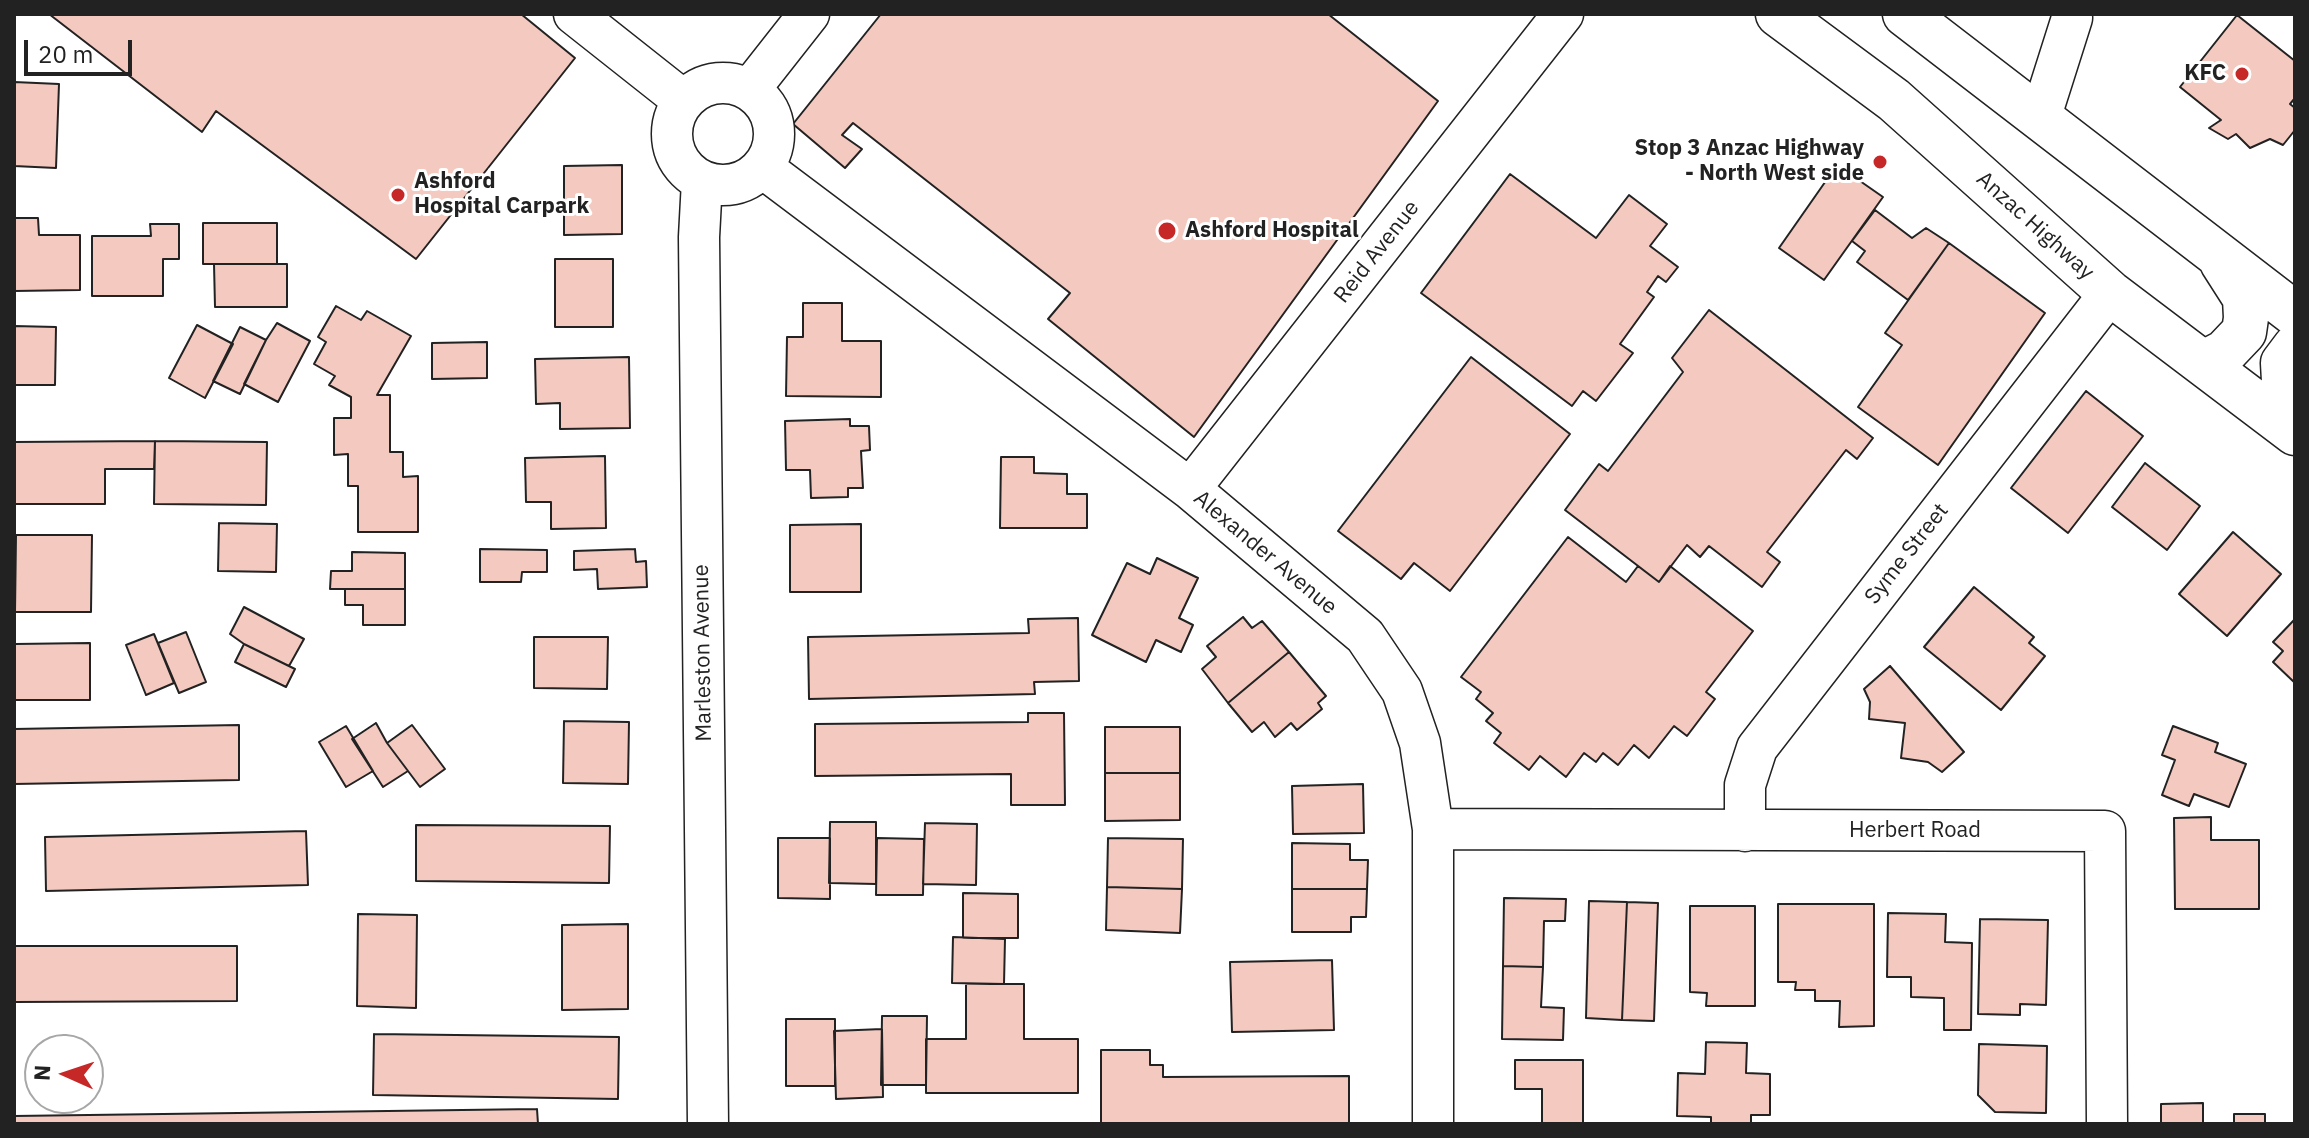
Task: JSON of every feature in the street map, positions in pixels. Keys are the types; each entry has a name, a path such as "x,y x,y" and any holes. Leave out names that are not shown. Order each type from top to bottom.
{"highway":[{"name":"Anzac Highway","path":"1778,14 1894,100 2110,293 2295,433"},
{"path":"1820,14 1894,100"},
{"path":"1905,14 2295,314"},
{"path":"2204,363 2236,343 2244,332 2246,318 2245,298 2216,254"},
{"path":"2295,347 2283,363 2284,381 2295,406"}],"street":[{"path":"574,14 684,101"},
{"path":"750,89 809,14"},
{"name":"Reid Avenue","path":"1190,489 1563,14"},
{"path":"2040,119 2072,18"},
{"path":"733,83 750,89 764,102 772,117 774,148 763,168 745,181 718,185 691,175 679,161 673,147 673,125 684,101 708,85 733,83"},
{"name":"Alexander Avenue","path":"763,168 1190,489 1365,636 1402,691 1420,743 1433,829 1433,1124"},
{"name":"Marleston Avenue","path":"702,181 699,237 708,1124"},
{"name":"Syme Street","path":"1745,831 1745,785 1757,748 2110,293"},
{"name":"Herbert Road","path":"1433,829 2105,831 2107,1124"}],"building":[{"name":"Ashford Hospital Carpark","path":"49,14 521,14 575,58 416,259 216,111 202,132"},
{"name":"Ashford Hospital","path":"881,14 1328,14 1438,101 1194,437 1048,319 1070,293 853,123 842,135 862,149 845,168 793,124"},
{"name":"KFC","path":"2237,15 2295,61 2295,98 2290,104 2295,108 2295,130 2283,145 2270,139 2250,148 2236,134 2228,139 2209,128 2221,120 2180,87"},
{"path":"14,82 59,84 56,168 14,166"},
{"path":"622,165 622,234 564,235 564,166"},
{"path":"1837,165 1883,197 1824,280 1779,248"},
{"path":"1510,174 1596,238 1629,195 1667,224 1650,246 1678,267 1666,282 1658,276 1647,292 1654,297 1620,344 1633,353 1596,401 1583,391 1572,406 1421,293"},
{"path":"1875,210 1912,238 1926,228 1949,243 1908,300 1857,262 1865,251 1852,241"},
{"path":"14,218 38,218 39,235 80,235 80,290 14,291"},
{"path":"203,223 277,223 277,264 203,264"},
{"path":"150,224 179,224 179,259 163,259 163,296 92,296 92,236 151,236"},
{"path":"1949,243 2045,313 1938,465 1858,407 1902,345 1885,333"},
{"path":"555,259 613,259 613,327 555,327"},
{"path":"214,264 287,264 287,307 215,307"},
{"path":"803,303 842,303 842,341 881,341 881,397 786,396 787,337 803,337"},
{"path":"336,306 361,320 367,311 411,336 377,395 390,395 390,452 403,452 403,477 418,476 418,532 358,532 358,486 348,486 348,454 334,455 334,418 351,418 351,397 329,385 335,376 314,364 326,342 318,337"},
{"path":"1709,310 1873,438 1857,459 1846,450 1767,552 1780,562 1762,587 1709,546 1700,557 1687,545 1659,582 1565,510 1599,464 1608,471 1683,372 1672,358"},
{"path":"277,323 310,341 278,402 244,384"},
{"path":"197,325 233,344 205,398 169,378"},
{"path":"14,326 56,327 55,385 14,385"},
{"path":"240,327 266,340 240,394 213,381"},
{"path":"487,342 487,378 432,379 432,343"},
{"path":"629,357 630,428 560,429 560,403 536,404 535,359"},
{"path":"1471,357 1570,434 1450,591 1414,563 1401,579 1338,531"},
{"path":"2086,391 2143,436 2068,533 2011,488"},
{"path":"850,419 850,426 869,426 870,450 861,451 863,488 848,488 848,497 811,498 810,470 786,470 785,421"},
{"path":"155,441 267,442 266,505 154,504"},
{"path":"155,441 154,469 105,469 105,504 14,504 14,442"},
{"path":"605,456 606,528 551,529 551,502 526,502 525,458"},
{"path":"1001,457 1034,457 1034,473 1067,474 1067,494 1087,494 1087,528 1000,528"},
{"path":"2145,463 2200,506 2167,550 2112,507"},
{"path":"219,523 277,524 276,572 218,571"},
{"path":"861,524 861,592 790,592 790,525"},
{"path":"2233,532 2281,574 2227,636 2179,594"},
{"path":"16,535 92,535 91,612 15,612"},
{"path":"1568,537 1626,582 1638,566 1659,582 1670,566 1753,631 1706,692 1715,699 1687,736 1674,726 1649,758 1634,745 1618,765 1603,753 1596,762 1584,753 1566,777 1540,756 1529,770 1494,743 1501,733 1486,721 1493,713 1476,699 1481,692 1461,677"},
{"path":"480,549 547,550 547,572 522,572 521,582 480,582"},
{"path":"635,549 636,562 646,561 647,587 598,589 597,569 574,570 574,551"},
{"path":"352,552 405,553 405,589 330,589 331,571 352,571"},
{"path":"1157,558 1198,578 1179,618 1193,625 1181,652 1156,640 1146,662 1092,635 1127,563 1150,574"},
{"path":"1974,587 2034,637 2029,643 2045,656 2001,710 1924,647"},
{"path":"345,589 405,589 405,625 363,625 363,605 345,605"},
{"path":"244,607 304,639 289,666 230,634"},
{"path":"1243,617 1252,628 1262,621 1289,652 1228,703 1202,669 1216,657 1207,646"},
{"path":"1078,618 1079,681 1034,682 1035,694 809,699 808,637 1029,633 1028,619"},
{"path":"2295,619 2295,683 2273,662 2283,651 2273,642"},
{"path":"186,632 206,682 179,693 158,643"},
{"path":"154,634 174,683 146,695 126,645"},
{"path":"534,637 608,637 607,689 534,688"},
{"path":"90,643 90,700 15,700 15,644"},
{"path":"244,644 295,669 286,687 235,662"},
{"path":"1289,652 1326,696 1318,703 1322,709 1297,730 1291,723 1275,737 1264,722 1252,732 1228,703"},
{"path":"1890,666 1964,752 1942,772 1928,762 1901,758 1905,723 1869,719 1870,702 1864,689"},
{"path":"1028,713 1064,713 1065,805 1011,805 1011,774 815,776 815,724 1028,722"},
{"path":"564,721 629,722 628,784 563,783"},
{"path":"376,723 408,771 383,787 352,739"},
{"path":"239,725 239,780 14,784 14,729"},
{"path":"412,725 445,769 420,787 387,743"},
{"path":"346,726 373,771 346,787 319,742"},
{"path":"2173,726 2218,743 2215,752 2246,764 2229,807 2194,794 2189,806 2162,795 2175,760 2162,755"},
{"path":"1105,727 1180,727 1180,773 1105,773"},
{"path":"1105,773 1180,773 1180,820 1105,821"},
{"path":"1363,784 1364,833 1293,834 1292,786"},
{"path":"2211,817 2211,840 2259,840 2259,909 2175,909 2174,818"},
{"path":"830,822 876,822 876,884 829,883"},
{"path":"925,823 977,824 976,885 923,884"},
{"path":"416,825 610,826 609,883 416,881"},
{"path":"306,831 308,885 46,891 45,837"},
{"path":"778,838 830,838 830,899 778,898"},
{"path":"877,838 924,839 923,895 876,895"},
{"path":"1108,838 1183,839 1182,889 1107,887"},
{"path":"1292,843 1350,844 1350,860 1368,860 1367,889 1292,889"},
{"path":"1107,887 1182,889 1180,933 1106,930"},
{"path":"1292,889 1367,889 1366,917 1351,917 1351,932 1292,932"},
{"path":"963,893 1018,894 1018,938 963,938"},
{"path":"1504,898 1566,899 1565,921 1544,921 1543,967 1503,966"},
{"path":"1589,901 1627,902 1622,1020 1586,1018"},
{"path":"1627,902 1658,903 1654,1021 1622,1020"},
{"path":"1778,904 1874,904 1874,1026 1839,1027 1840,1001 1815,1001 1815,990 1795,990 1796,982 1778,982"},
{"path":"1690,906 1755,906 1755,1006 1706,1006 1707,993 1690,992"},
{"path":"1888,913 1946,914 1945,942 1972,943 1971,1030 1944,1030 1944,998 1911,997 1911,977 1887,977"},
{"path":"358,914 417,915 416,1008 357,1006"},
{"path":"1980,919 2048,920 2046,1005 2020,1004 2020,1015 1978,1014"},
{"path":"628,924 628,1009 562,1010 562,925"},
{"path":"953,937 1005,939 1004,984 952,983"},
{"path":"14,946 237,946 237,1001 14,1002"},
{"path":"1332,960 1334,1030 1232,1032 1230,962"},
{"path":"1503,966 1543,967 1541,1007 1564,1008 1563,1040 1502,1039"},
{"path":"966,984 1024,984 1024,1039 1078,1039 1078,1093 926,1093 926,1039 966,1039"},
{"path":"882,1016 927,1016 926,1085 881,1085"},
{"path":"786,1019 835,1019 835,1086 786,1086"},
{"path":"882,1029 883,1097 836,1099 834,1031"},
{"path":"374,1034 619,1037 618,1099 373,1095"},
{"path":"1706,1042 1747,1043 1746,1073 1770,1074 1770,1115 1751,1115 1751,1124 1711,1124 1711,1117 1677,1116 1678,1073 1705,1074"},
{"path":"1979,1044 2047,1046 2046,1113 1995,1112 1978,1095"},
{"path":"1101,1050 1150,1050 1150,1065 1163,1065 1163,1077 1349,1076 1349,1124 1101,1124"},
{"path":"1515,1060 1583,1060 1583,1124 1542,1124 1542,1089 1515,1089"},
{"path":"2203,1103 2203,1124 2161,1124 2161,1104"},
{"path":"537,1109 538,1124 14,1124 14,1116"},
{"path":"2234,1114 2265,1114 2265,1124 2234,1124"}],"place":[{"name":"KFC","path":"2242,74"},
{"name":"Stop 3 Anzac Highway - North West side","path":"1880,162"},
{"name":"Ashford Hospital Carpark","path":"398,195"},
{"name":"Ashford Hospital","path":"1167,231"}]}
